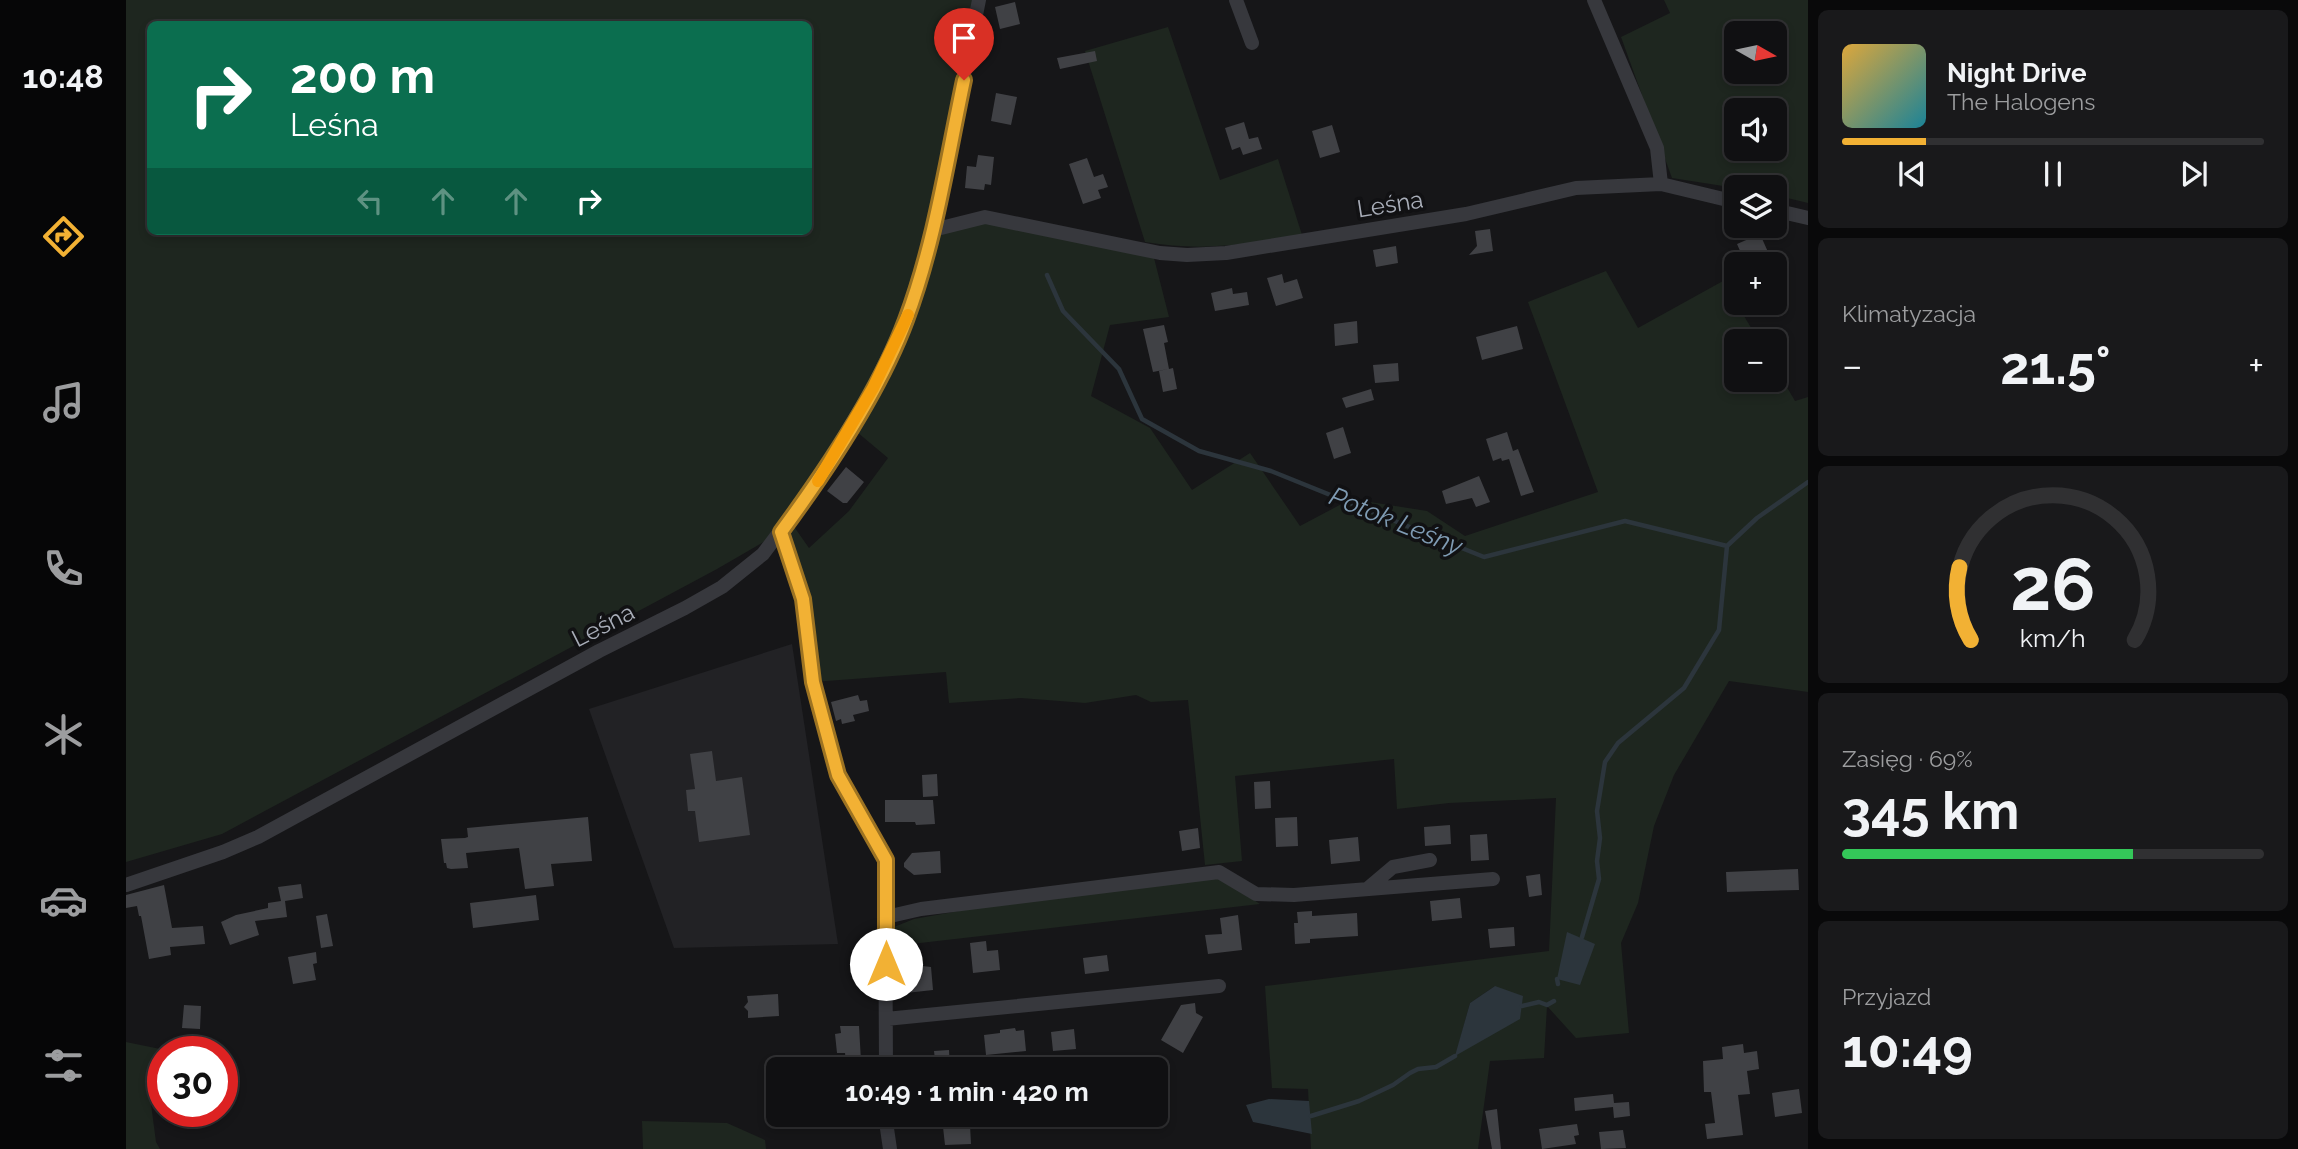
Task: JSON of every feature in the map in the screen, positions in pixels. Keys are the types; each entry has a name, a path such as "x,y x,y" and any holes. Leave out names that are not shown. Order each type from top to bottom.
{"street":[{"name":"Leśna","path":"126,885 223,852 258,837 587,657 722,587 763,554 817,482 892,352 915,293 933,230 979,0"},
{"path":"1236,0 1252,43"},
{"path":"1594,0 1657,148 1661,184"},
{"name":"Leśna","path":"933,230 985,217 1160,253 1187,255 1226,253 1466,214 1576,188 1661,184 1724,199"},
{"path":"1787,213 1808,218"},
{"path":"781,532 803,599 813,682 838,775 886,860 886,1057"},
{"path":"1367,889 1393,867 1430,860"},
{"path":"886,916 921,909 1219,872 1256,894 1294,895 1493,880"},
{"path":"886,1019 1219,986"},
{"path":"887,1127 890,1149"}],"shaded area":[{"path":"126,0 979,0 933,229 985,217 1154,258 1169,317 1110,325 1091,396 1150,428 1192,490 1250,453 1300,526 1351,499 1427,511 1465,536 1598,492 1528,302 1606,271 1638,328 1723,281 1724,315 1743,315 1752,329 1724,329 1724,392 1787,392 1787,387 1795,401 1808,397 1808,692 1729,681 1674,775 1654,826 1638,903 1621,943 1629,1033 1576,1038 1547,1006 1544,1058 1490,1061 1478,1149 1311,1149 1308,1089 1272,1088 1265,986 1549,951 1556,798 1449,803 1397,809 1394,759 1235,776 1242,861 1205,865 1188,700 1151,702 1136,695 1085,703 1021,698 949,703 946,672 813,682 803,599 781,532 717,569 222,834 126,862","holes":["851,427 888,458 849,511 809,548 790,521","1495,986 1456,1055 1470,1003"]},
{"path":"1664,0 1808,0 1808,203 1787,198 1787,175 1724,175 1724,186 1672,178 1621,37 1670,13"},
{"path":"1168,27 1220,180 1278,159 1302,235 1205,247 1145,242 1085,51"},
{"path":"792,644 838,944 674,948 589,709"},
{"path":"1219,877 1260,904 894,946 894,927 914,919 970,909"},
{"path":"1567,932 1595,944 1580,985 1557,979"},
{"path":"1495,986 1523,996 1520,1019 1455,1056 1470,1003"},
{"path":"126,1042 147,1046 147,1127 154,1127 160,1149 126,1149"},
{"path":"1269,1099 1309,1101 1312,1134 1253,1122 1246,1105"},
{"path":"642,1121 727,1123 765,1140 766,1149 643,1149"}],"building":[{"path":"1015,2 1020,24 1000,29 995,7"},
{"path":"1095,51 1097,61 1060,69 1057,58"},
{"path":"996,93 1017,97 1011,125 991,121"},
{"path":"1244,122 1249,139 1258,137 1262,149 1243,155 1240,147 1232,150 1225,128"},
{"path":"1332,125 1340,152 1320,158 1312,131"},
{"path":"978,155 994,157 991,185 985,184 984,190 965,188 967,166 976,167"},
{"path":"1087,158 1094,177 1103,174 1108,187 1098,190 1101,198 1083,204 1069,164"},
{"path":"1490,229 1493,251 1469,255 1477,246 1475,231"},
{"path":"1751,238 1762,238 1768,252 1741,252 1737,244"},
{"path":"1396,246 1398,263 1376,267 1373,250"},
{"path":"1282,274 1284,283 1297,279 1303,298 1276,306 1267,278"},
{"path":"1232,288 1233,294 1247,292 1249,305 1215,311 1211,293"},
{"path":"1357,321 1358,343 1335,346 1334,324"},
{"path":"1164,325 1169,369 1173,368 1177,389 1163,392 1159,371 1168,369 1153,372 1143,329"},
{"path":"1517,326 1523,349 1482,360 1476,337"},
{"path":"1398,363 1399,381 1375,383 1373,365"},
{"path":"1371,389 1374,400 1346,408 1342,398"},
{"path":"1343,427 1351,453 1334,459 1326,433"},
{"path":"1507,432 1513,451 1518,449 1534,492 1521,496 1509,459 1493,461 1486,439"},
{"path":"846,467 864,482 847,503 843,503 827,491"},
{"path":"1479,476 1490,502 1476,507 1472,498 1446,504 1442,491"},
{"path":"858,695 860,701 867,700 869,711 853,715 855,721 842,724 841,719 836,721 831,702"},
{"path":"712,751 716,781 742,777 750,835 699,842 695,811 688,811 686,790 695,789 690,754"},
{"path":"937,774 938,796 923,797 922,775"},
{"path":"1270,781 1271,808 1255,809 1254,782"},
{"path":"885,800 933,800 935,824 885,822"},
{"path":"588,817 592,861 551,864 554,886 525,889 519,848 466,853 468,868 451,869 444,863 441,839 468,837 467,828"},
{"path":"1297,817 1298,846 1276,847 1275,818"},
{"path":"1450,825 1451,844 1425,846 1424,827"},
{"path":"1198,828 1200,848 1182,851 1179,831"},
{"path":"1487,834 1489,860 1471,861 1470,835"},
{"path":"1358,837 1360,861 1331,864 1329,840"},
{"path":"940,851 941,873 914,875 904,867 912,853"},
{"path":"1798,869 1799,890 1727,892 1726,872"},
{"path":"1540,874 1542,895 1529,897 1526,876"},
{"path":"301,884 303,898 285,901 287,917 255,921 259,935 230,945 221,922 236,915 268,908 268,903 281,901 278,887"},
{"path":"164,885 172,928 203,926 205,944 170,947 171,955 149,959 141,916 137,906 126,908 126,895"},
{"path":"536,895 539,920 473,928 470,903"},
{"path":"1460,898 1462,918 1432,921 1430,901"},
{"path":"1312,911 1312,916 1357,913 1358,936 1310,939 1310,943 1295,944 1294,923 1298,923 1297,912"},
{"path":"327,914 333,946 321,948 316,916"},
{"path":"1238,915 1242,950 1208,954 1205,935 1222,934 1220,918"},
{"path":"1514,927 1515,946 1490,948 1488,929"},
{"path":"986,941 987,951 998,950 1000,970 973,973 970,943"},
{"path":"316,952 317,963 313,964 316,980 293,984 288,957"},
{"path":"1107,955 1109,971 1085,974 1083,958"},
{"path":"914,965 931,967 933,990 906,993 903,969 912,969"},
{"path":"778,994 779,1016 748,1018 748,1011 744,1007 748,1002 747,996"},
{"path":"1195,1003 1196,1013 1203,1017 1183,1053 1161,1040 1181,1005"},
{"path":"184,1005 201,1006 200,1029 182,1028"},
{"path":"840,1026 859,1026 861,1057 846,1057 845,1053 837,1053 835,1034 841,1033"},
{"path":"1015,1028 1016,1031 1024,1030 1026,1051 986,1055 984,1035"},
{"path":"1074,1029 1076,1049 1053,1051 1051,1032"},
{"path":"1743,1044 1744,1053 1757,1051 1759,1069 1747,1071 1750,1094 1738,1095 1743,1135 1707,1139 1705,1124 1715,1123 1711,1092 1704,1092 1703,1061 1723,1059 1722,1047"},
{"path":"949,1050 949,1057 935,1057 934,1051"},
{"path":"1799,1089 1802,1113 1775,1117 1772,1093"},
{"path":"1613,1094 1614,1103 1629,1102 1630,1116 1614,1118 1613,1107 1575,1111 1574,1098"},
{"path":"1497,1109 1501,1149 1492,1149 1485,1111"},
{"path":"1577,1124 1579,1135 1574,1136 1576,1144 1542,1149 1539,1129"},
{"path":"943,1127 970,1127 971,1144 945,1145"},
{"path":"1623,1130 1626,1148 1601,1149 1599,1132"}],"waterway":[{"name":"Potok Leśny","path":"1047,275 1063,311 1119,369 1142,419 1199,451 1271,471 1484,557 1625,521 1727,546 1757,518 1808,482"},
{"path":"1582,937 1599,879 1597,861 1600,838 1597,811 1605,762 1618,743 1684,688 1719,630 1727,546"},
{"path":"1557,979 1558,984"},
{"path":"1522,1006 1539,1002 1547,1005 1554,1001"},
{"path":"1311,1116 1359,1101 1393,1085 1418,1069 1436,1067 1455,1056"}],"slow traffic":[{"path":"818,481 873,388 908,315"}],"route":[{"path":"886,964 886,860 838,775 813,682 803,599 781,532 817,482 850,427 892,352 905,322 933,230 964,80"}]}
